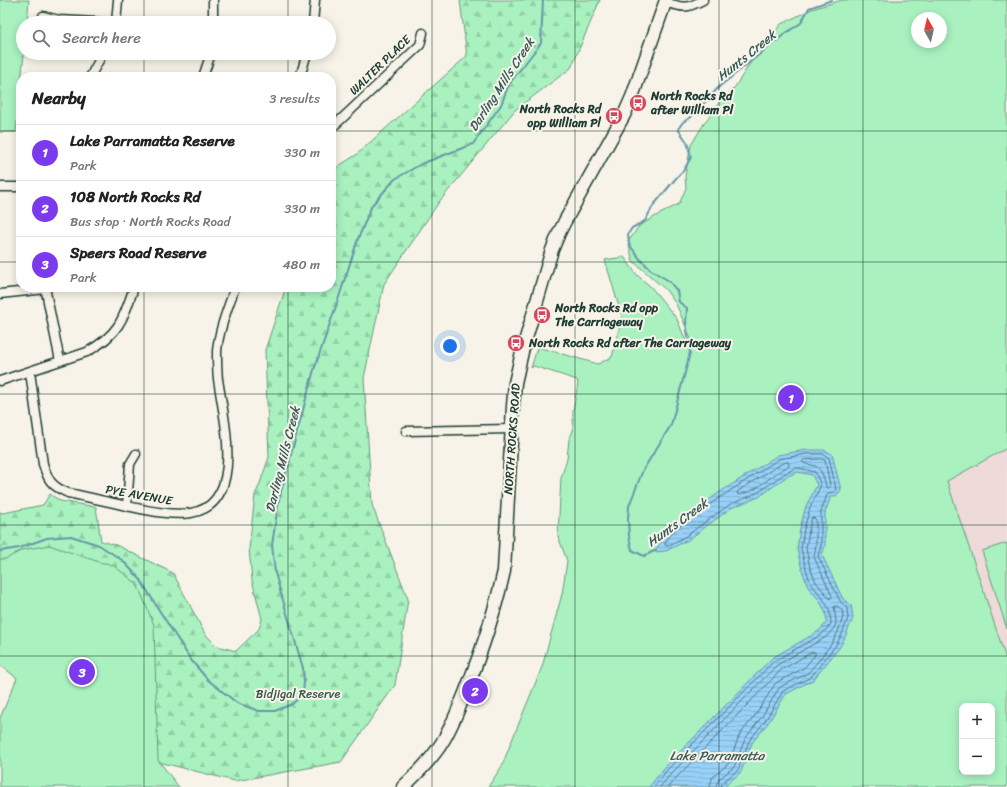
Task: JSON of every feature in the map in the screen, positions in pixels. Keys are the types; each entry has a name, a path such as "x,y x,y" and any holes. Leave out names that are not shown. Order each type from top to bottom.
{"main road":[{"name":"NORTH ROCKS ROAD","path":"403,787 437,751 448,733 457,714 489,628 504,571 511,429 515,383 522,352 552,250 565,221 624,115 632,97 666,1"}],"street":[{"path":"117,16 118,0"},
{"path":"213,0 213,16"},
{"path":"314,16 315,0"},
{"path":"666,1 681,7 689,7 704,0"},
{"name":"WALTER PLACE","path":"336,124 420,45 424,33"},
{"path":"93,72 99,60"},
{"path":"205,72 209,60"},
{"path":"301,72 305,60"},
{"path":"1,187 16,187"},
{"path":"0,294 16,292"},
{"path":"46,292 60,361"},
{"path":"0,381 87,352 99,345 118,328 125,315 132,292"},
{"name":"PYE AVENUE","path":"30,372 43,464 51,483 58,489 68,493 151,511 181,514 201,510 217,497 222,488 225,477 227,449 218,378 217,352 221,327 232,292"},
{"path":"406,431 511,429"},
{"path":"127,506 130,464 136,454"}],"shaded area":[{"path":"1007,448 1007,662 947,481"}],"green space":[{"path":"0,0 29,0 28,16 16,16 16,60 23,60 22,72 16,72 16,132 0,132"},
{"name":"Bidjigal Reserve","path":"460,0 600,0 571,68 515,110 439,202 384,284 364,378 372,505 408,599 395,685 341,762 235,781 155,761 0,612 0,512 3,513 43,505 50,494 60,501 96,507 101,541 116,545 173,573 205,634 217,646 236,651 259,629 262,619 252,580 249,549 255,495 269,457 265,350 284,292 336,292 336,168 356,155 467,56"},
{"path":"842,0 1007,0 1007,448 947,481 1007,662 1007,787 488,787 502,766 542,667 562,594 567,561 558,536 561,478 567,459 569,439 573,431 573,412 578,383 577,380 534,366 531,368 538,345 541,348 598,364 612,357 622,317 605,260 624,257 637,275 651,287 677,319 687,344 691,339 676,304 666,290 633,261 628,242 639,226 679,204 686,188 685,176 691,145 719,103 735,87 754,57 781,24 812,9"},
{"path":"1007,543 1007,629 982,551"},
{"path":"49,545 114,566 136,583 154,625 158,760 179,787 0,787 0,718 17,678 0,665 0,559 6,559 22,550"}],"water":[{"name":"Lake Parramatta","path":"806,450 824,450 832,454 841,490 836,496 831,496 825,513 825,546 822,555 843,599 851,605 853,618 846,635 840,647 813,680 786,694 768,723 752,743 741,772 724,787 649,787 664,768 772,658 819,631 827,622 825,611 819,600 808,587 797,549 800,528 806,506 817,485 812,475 798,472 786,477 759,497 731,508 688,540 666,551 654,552 670,529 720,492 778,455"}],"waterway":[{"name":"Darling Mills Creek","path":"0,551 19,548 47,538 71,536 99,545 122,560 140,579 191,660 208,680 237,703 259,711 275,711 292,704 303,694 303,668 275,573 272,545 279,499 313,373 358,239 372,205 395,179 421,164 473,144 501,105 509,84 541,43 543,0"},
{"name":"Hunts Creek","path":"656,550 644,556 632,550 629,537 629,506 643,470 671,425 690,352 686,322 687,308 679,302 677,291 669,281 651,270 639,258 629,244 628,234 632,228 645,221 653,206 684,170 691,157 687,142 678,129 683,122 690,118 720,86 786,33 801,23 809,8 832,0"}],"place":[{"name":"North Rocks Rd after William Pl","path":"638,103"},
{"name":"North Rocks Rd opp William Pl","path":"614,116"},
{"name":"North Rocks Rd opp The Carriageway","path":"542,315"},
{"name":"North Rocks Rd after The Carriageway","path":"516,343"},
{"name":"Lake Parramatta Reserve","path":"791,398"},
{"name":"Speers Road Reserve","path":"82,672"},
{"name":"108 North Rocks Rd","path":"475,691"}]}
